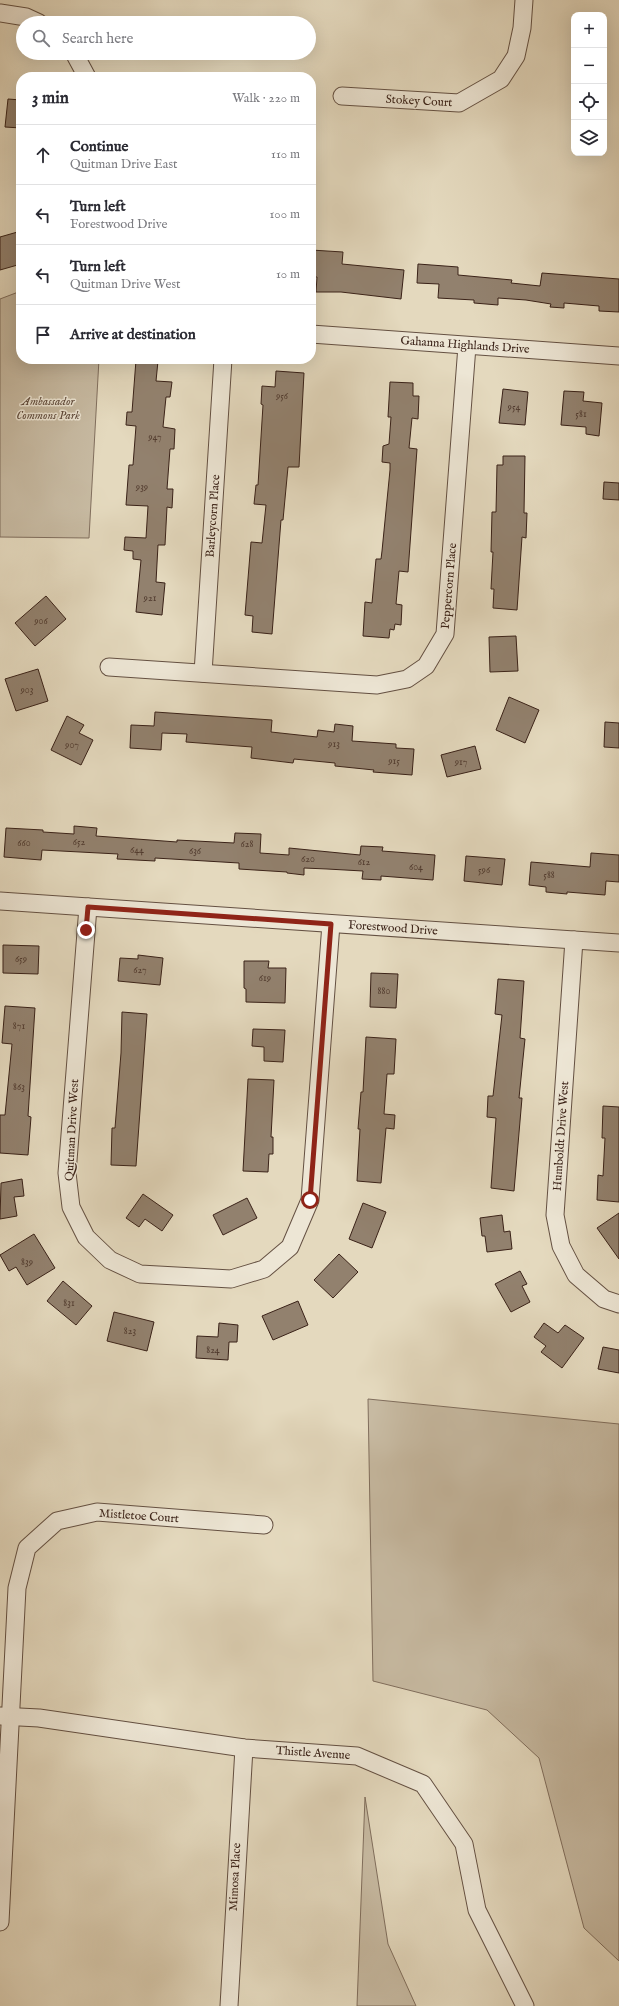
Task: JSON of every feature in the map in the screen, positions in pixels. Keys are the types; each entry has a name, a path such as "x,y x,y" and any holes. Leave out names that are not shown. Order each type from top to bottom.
{"street":[{"name":"Stokey Court","path":"342,96 459,103 501,79 516,56 522,28 524,0"},
{"path":"0,13 20,16"},
{"path":"78,60 84,72"},
{"name":"Gahanna Highlands Drive","path":"316,334 619,356"},
{"name":"Peppercorn Place","path":"109,667 377,685 407,679 426,666 446,634 467,346"},
{"name":"Barleycorn Place","path":"203,673 223,364"},
{"name":"Forestwood Drive","path":"0,901 619,942"},
{"name":"Quitman Drive West","path":"88,907 67,1173 71,1207 86,1237 110,1260 140,1274 231,1279 264,1269 290,1247 310,1200 331,924"},
{"name":"Humboldt Drive West","path":"574,940 555,1215 561,1246 576,1275 604,1300 619,1304"},
{"name":"Mistletoe Court","path":"0,1922 5,1716 18,1588 27,1548 57,1520 97,1512 264,1525"},
{"name":"Thistle Avenue","path":"5,1716 39,1718 244,1748 357,1756 423,1784 464,1844 477,1910 524,2006"},
{"name":"Mimosa Place","path":"229,2006 244,1748"}],"green space":[{"name":"Ambassador Commons Park","path":"16,293 16,364 99,364 89,538 0,537 0,299"},
{"path":"368,1399 619,1424 619,1961 584,1928 539,1758 487,1710 373,1681"},
{"path":"365,1797 388,1944 416,2006 357,2006"}],"building":[{"path":"8,99 16,100 16,128 5,127"},
{"path":"16,232 16,265 0,270 0,237"},
{"path":"316,250 343,252 342,264 404,270 401,299 341,292 316,292"},
{"path":"418,264 458,267 458,275 512,280 511,283 540,286 542,273 619,279 619,312 599,311 599,306 564,303 564,308 550,307 551,304 526,300 498,298 498,305 474,303 474,300 438,298 439,284 417,283"},
{"path":"136,364 158,364 156,381 172,382 170,397 166,397 163,427 175,429 174,449 170,449 167,489 173,489 172,508 167,507 165,545 158,545 156,582 165,583 162,615 136,612 141,560 133,559 133,551 124,550 125,537 146,538 148,506 126,505 129,465 133,465 136,426 126,425 127,412 132,412"},
{"path":"276,371 304,373 299,467 288,467 283,520 281,520 272,634 252,632 253,616 245,615 251,542 262,543 266,505 254,504 256,485 258,485 263,405 261,404 262,386 275,387"},
{"path":"390,382 413,383 413,396 419,396 418,419 412,418 409,448 417,449 408,572 399,571 396,604 402,605 401,625 395,624 394,630 390,629 389,638 363,636 365,602 372,603 376,559 381,559 382,551 390,463 382,462 383,446 389,444 391,417 388,417"},
{"path":"503,389 528,392 525,425 499,423"},
{"path":"564,391 584,392 583,401 602,403 599,436 586,434 586,427 561,425"},
{"path":"503,456 525,456 524,513 527,513 526,538 522,537 517,610 493,608 494,589 491,589 493,552 491,552 492,512 496,512 497,465 503,465"},
{"path":"604,482 619,483 619,500 603,499"},
{"path":"46,596 66,619 35,646 15,623"},
{"path":"516,636 518,671 490,672 489,637"},
{"path":"38,669 48,701 16,711 5,679"},
{"path":"509,697 539,710 525,743 496,730"},
{"path":"155,712 272,720 271,732 317,737 318,730 334,732 335,724 353,726 352,741 396,744 396,748 414,749 412,775 373,772 374,770 335,766 335,763 294,759 293,763 251,758 252,747 186,742 187,734 162,733 161,750 130,748 131,725 154,726"},
{"path":"67,716 84,725 79,733 93,740 81,765 51,750"},
{"path":"605,722 619,723 619,748 604,747"},
{"path":"475,746 481,769 447,777 441,755"},
{"path":"74,826 97,828 96,836 177,842 177,840 234,843 235,833 261,834 260,853 289,855 289,848 360,855 361,846 383,847 382,851 435,855 433,880 381,876 381,880 362,879 363,871 304,868 304,875 287,872 239,869 239,863 155,858 155,861 117,859 118,854 42,850 41,860 4,857 6,828 43,830 43,832 74,834"},
{"path":"591,853 619,855 619,882 606,881 605,895 546,892 546,887 529,885 531,862 590,867"},
{"path":"466,856 505,859 502,885 464,881"},
{"path":"3,945 39,946 38,974 3,973"},
{"path":"138,955 163,958 160,985 118,981 120,958 138,959"},
{"path":"244,961 269,961 268,968 286,968 285,1003 246,1002 246,989 244,988"},
{"path":"371,973 398,974 396,1008 370,1007"},
{"path":"498,979 524,981 520,1038 525,1039 519,1098 522,1098 514,1191 491,1188 496,1118 487,1117 488,1096 493,1096 502,1015 495,1014"},
{"path":"5,1006 35,1008 28,1116 31,1117 28,1155 0,1153 0,1115 5,1115 12,1044 2,1043"},
{"path":"122,1012 147,1014 136,1166 111,1165 112,1128 115,1128 121,1053"},
{"path":"253,1029 285,1030 283,1062 264,1061 264,1047 252,1046"},
{"path":"366,1037 396,1039 394,1074 387,1074 384,1114 395,1115 394,1129 386,1128 381,1183 357,1181 360,1129 358,1129 361,1092 363,1092"},
{"path":"248,1079 274,1080 271,1137 273,1137 273,1154 269,1154 268,1172 243,1171"},
{"path":"603,1106 619,1107 619,1202 597,1200 598,1175 603,1176 605,1138 602,1138"},
{"path":"22,1179 24,1196 14,1197 17,1216 0,1219 1,1183"},
{"path":"143,1194 173,1215 162,1231 145,1219 139,1227 126,1218"},
{"path":"247,1198 257,1218 223,1235 213,1215"},
{"path":"363,1203 386,1212 372,1248 349,1239"},
{"path":"619,1213 619,1259 597,1228"},
{"path":"502,1215 504,1232 510,1231 512,1249 487,1252 485,1236 482,1236 480,1218"},
{"path":"34,1234 55,1268 27,1285 16,1267 9,1271 0,1255"},
{"path":"339,1254 358,1272 333,1298 314,1280"},
{"path":"520,1271 527,1284 522,1286 530,1302 511,1312 495,1284"},
{"path":"63,1281 92,1306 76,1325 47,1301"},
{"path":"298,1301 308,1325 273,1340 262,1316"},
{"path":"114,1312 154,1322 147,1351 107,1341"},
{"path":"219,1323 238,1325 237,1342 229,1342 228,1360 196,1358 197,1336 218,1337"},
{"path":"544,1323 558,1333 565,1325 584,1338 562,1368 541,1352 546,1346 534,1337"},
{"path":"603,1347 619,1350 619,1373 598,1369"}],"route":[{"path":"86,930 88,907 331,924 310,1200"}]}
